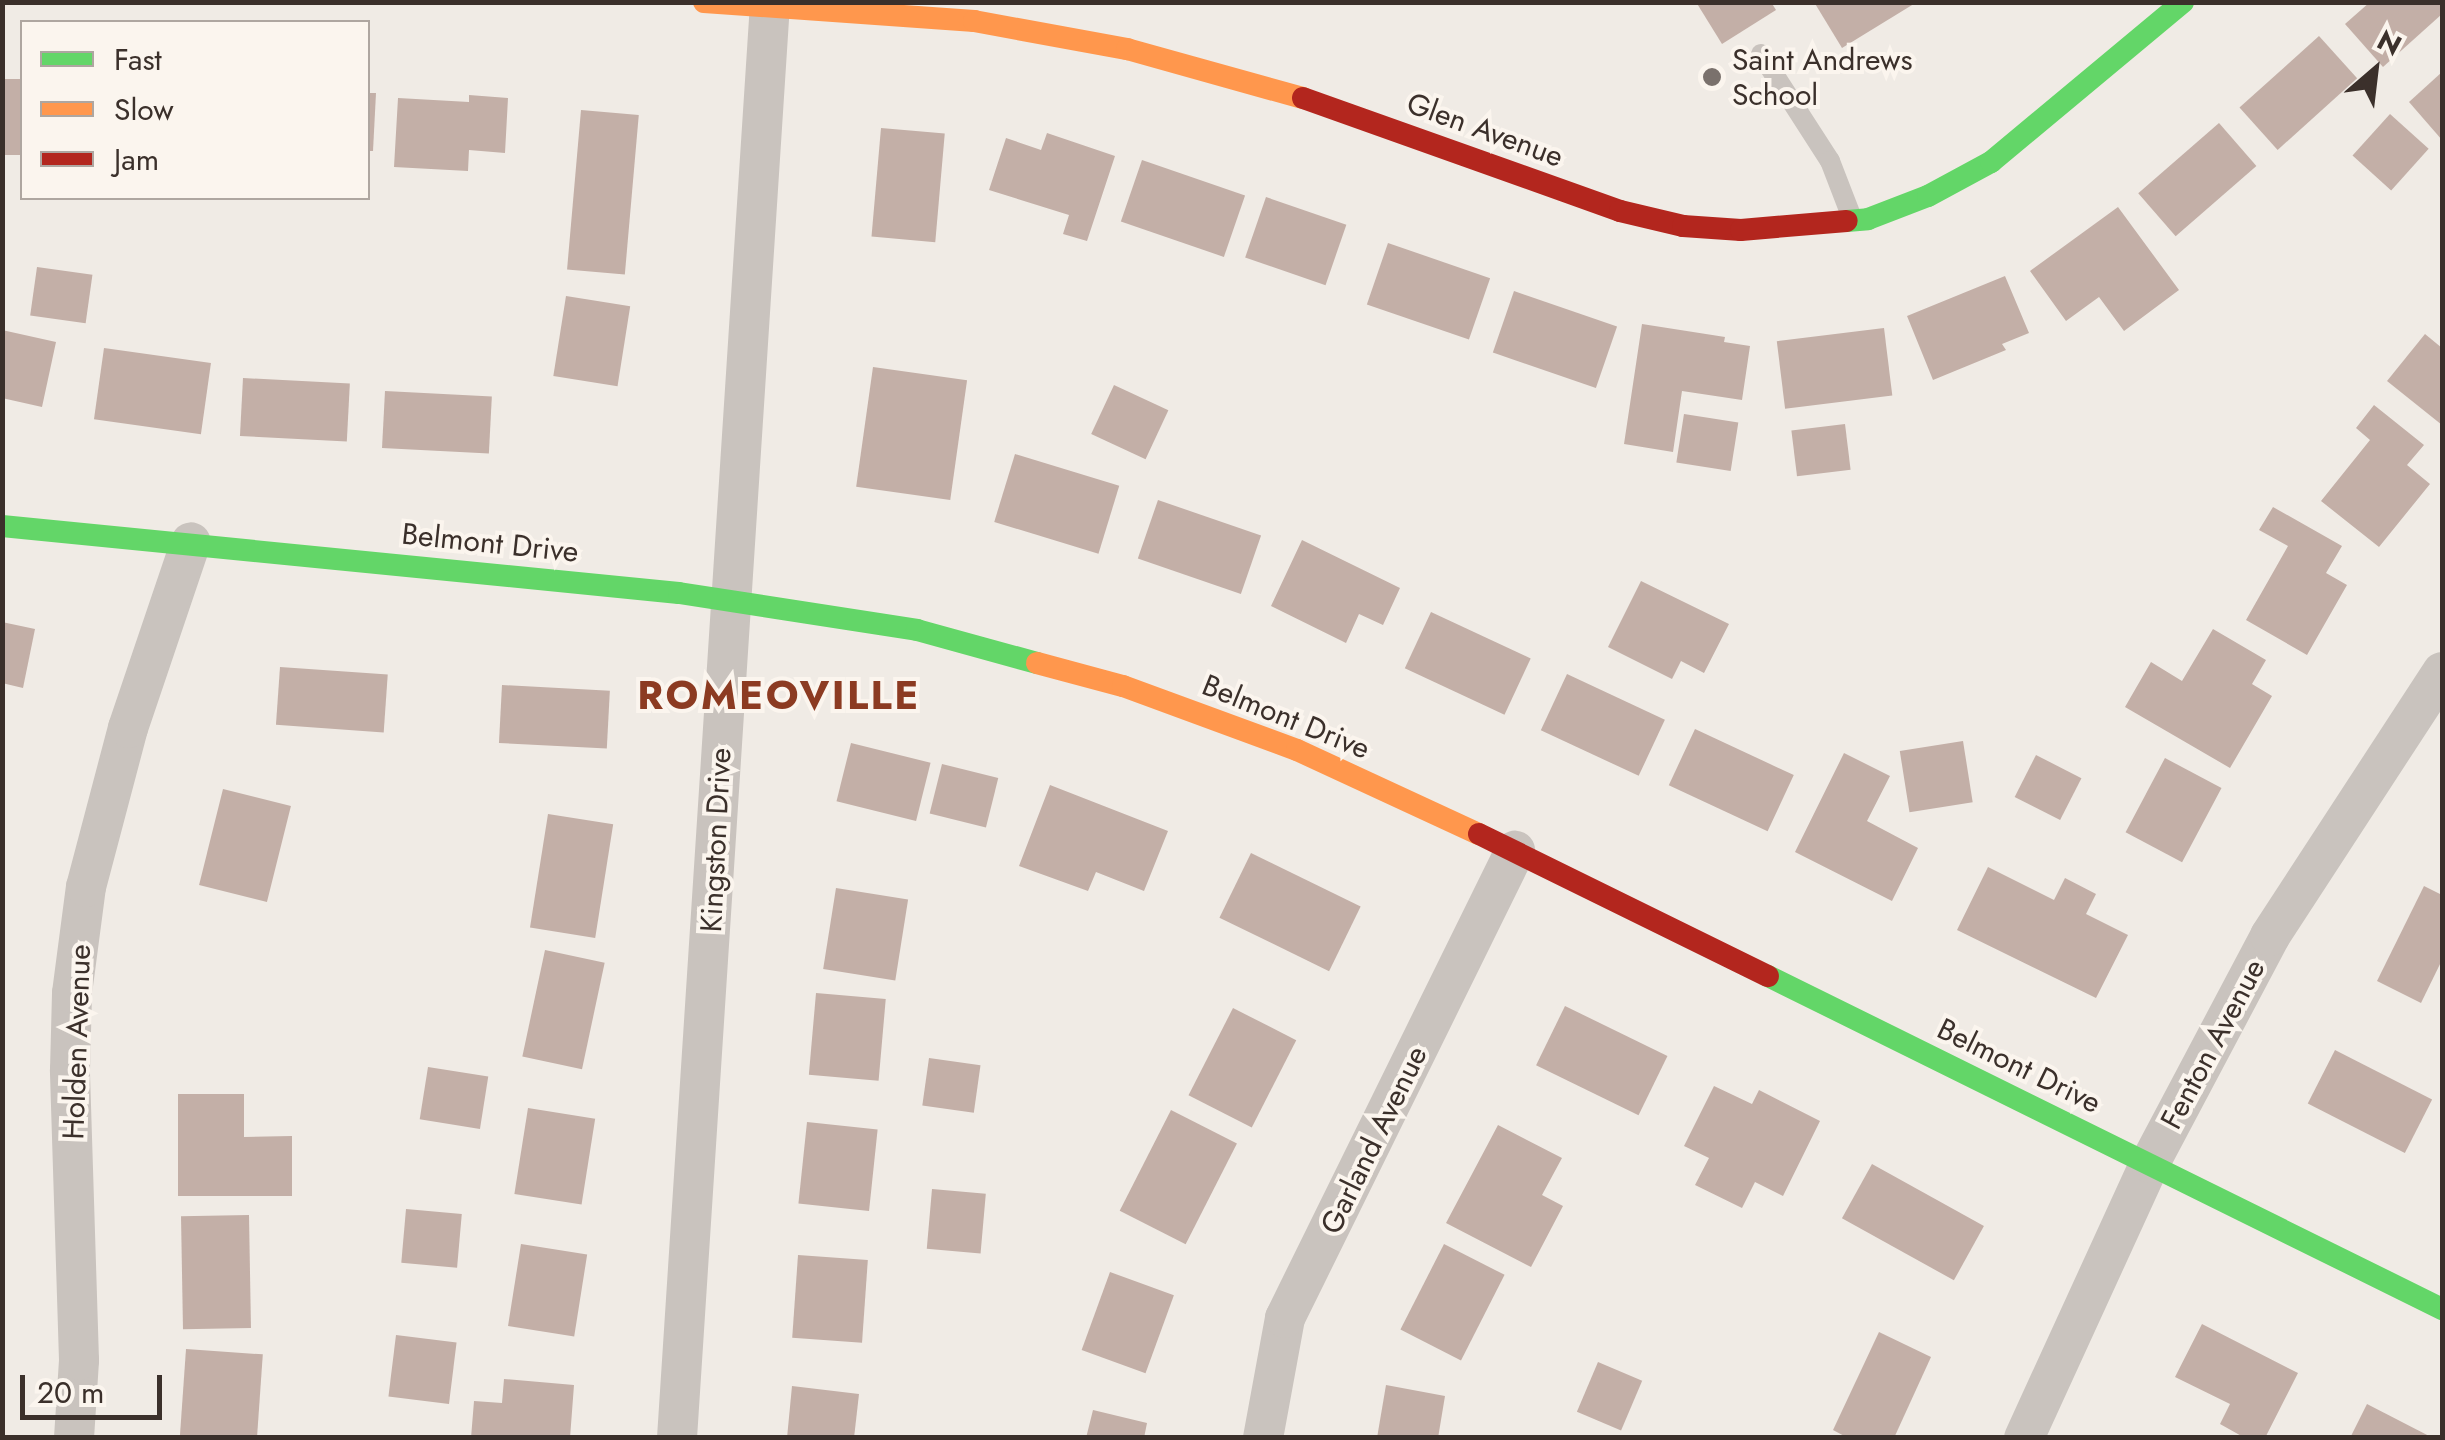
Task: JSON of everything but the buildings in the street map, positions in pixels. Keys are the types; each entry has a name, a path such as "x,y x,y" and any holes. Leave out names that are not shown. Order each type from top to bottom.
{"street":[{"name":"Glen Avenue","path":"704,2 974,22 1127,49 1239,77 1603,206 1683,226 1741,230 1853,221 1928,196 1991,162 2050,117 2183,2"},
{"name":"Kingston Drive","path":"677,1438 770,4"},
{"name":"Belmont Drive","path":"2,526 191,542 730,602 917,630 1123,686 1297,750 1515,851 2442,1308"},
{"name":"Holden Avenue","path":"74,1438 79,1360 70,1070 72,993 86,887 128,728 191,542"},
{"name":"Fenton Avenue","path":"2024,1438 2150,1163 2270,936 2442,672"},
{"name":"Garland Avenue","path":"1263,1438 1285,1318 1515,851"}],"lane":[{"path":"1762,54 1830,161 1853,221"}],"traffic: fast":[{"path":"1847,221 1868,219 1928,196 1991,162 2183,2"},
{"path":"2,526 679,593 917,630 1037,663"},
{"path":"1768,976 2442,1309"}],"traffic: slow":[{"path":"704,2 974,21 1127,49 1303,98"},
{"path":"1037,663 1123,686 1297,750 1479,834"}],"traffic: jam":[{"path":"1303,98 1620,211 1683,226 1741,230 1847,221"},
{"path":"1479,834 1768,976"}],"place":[{"name":"Saint Andrews School","path":"1712,77"}],"district":[{"name":"ROMEOVILLE","path":"779,695"}]}
